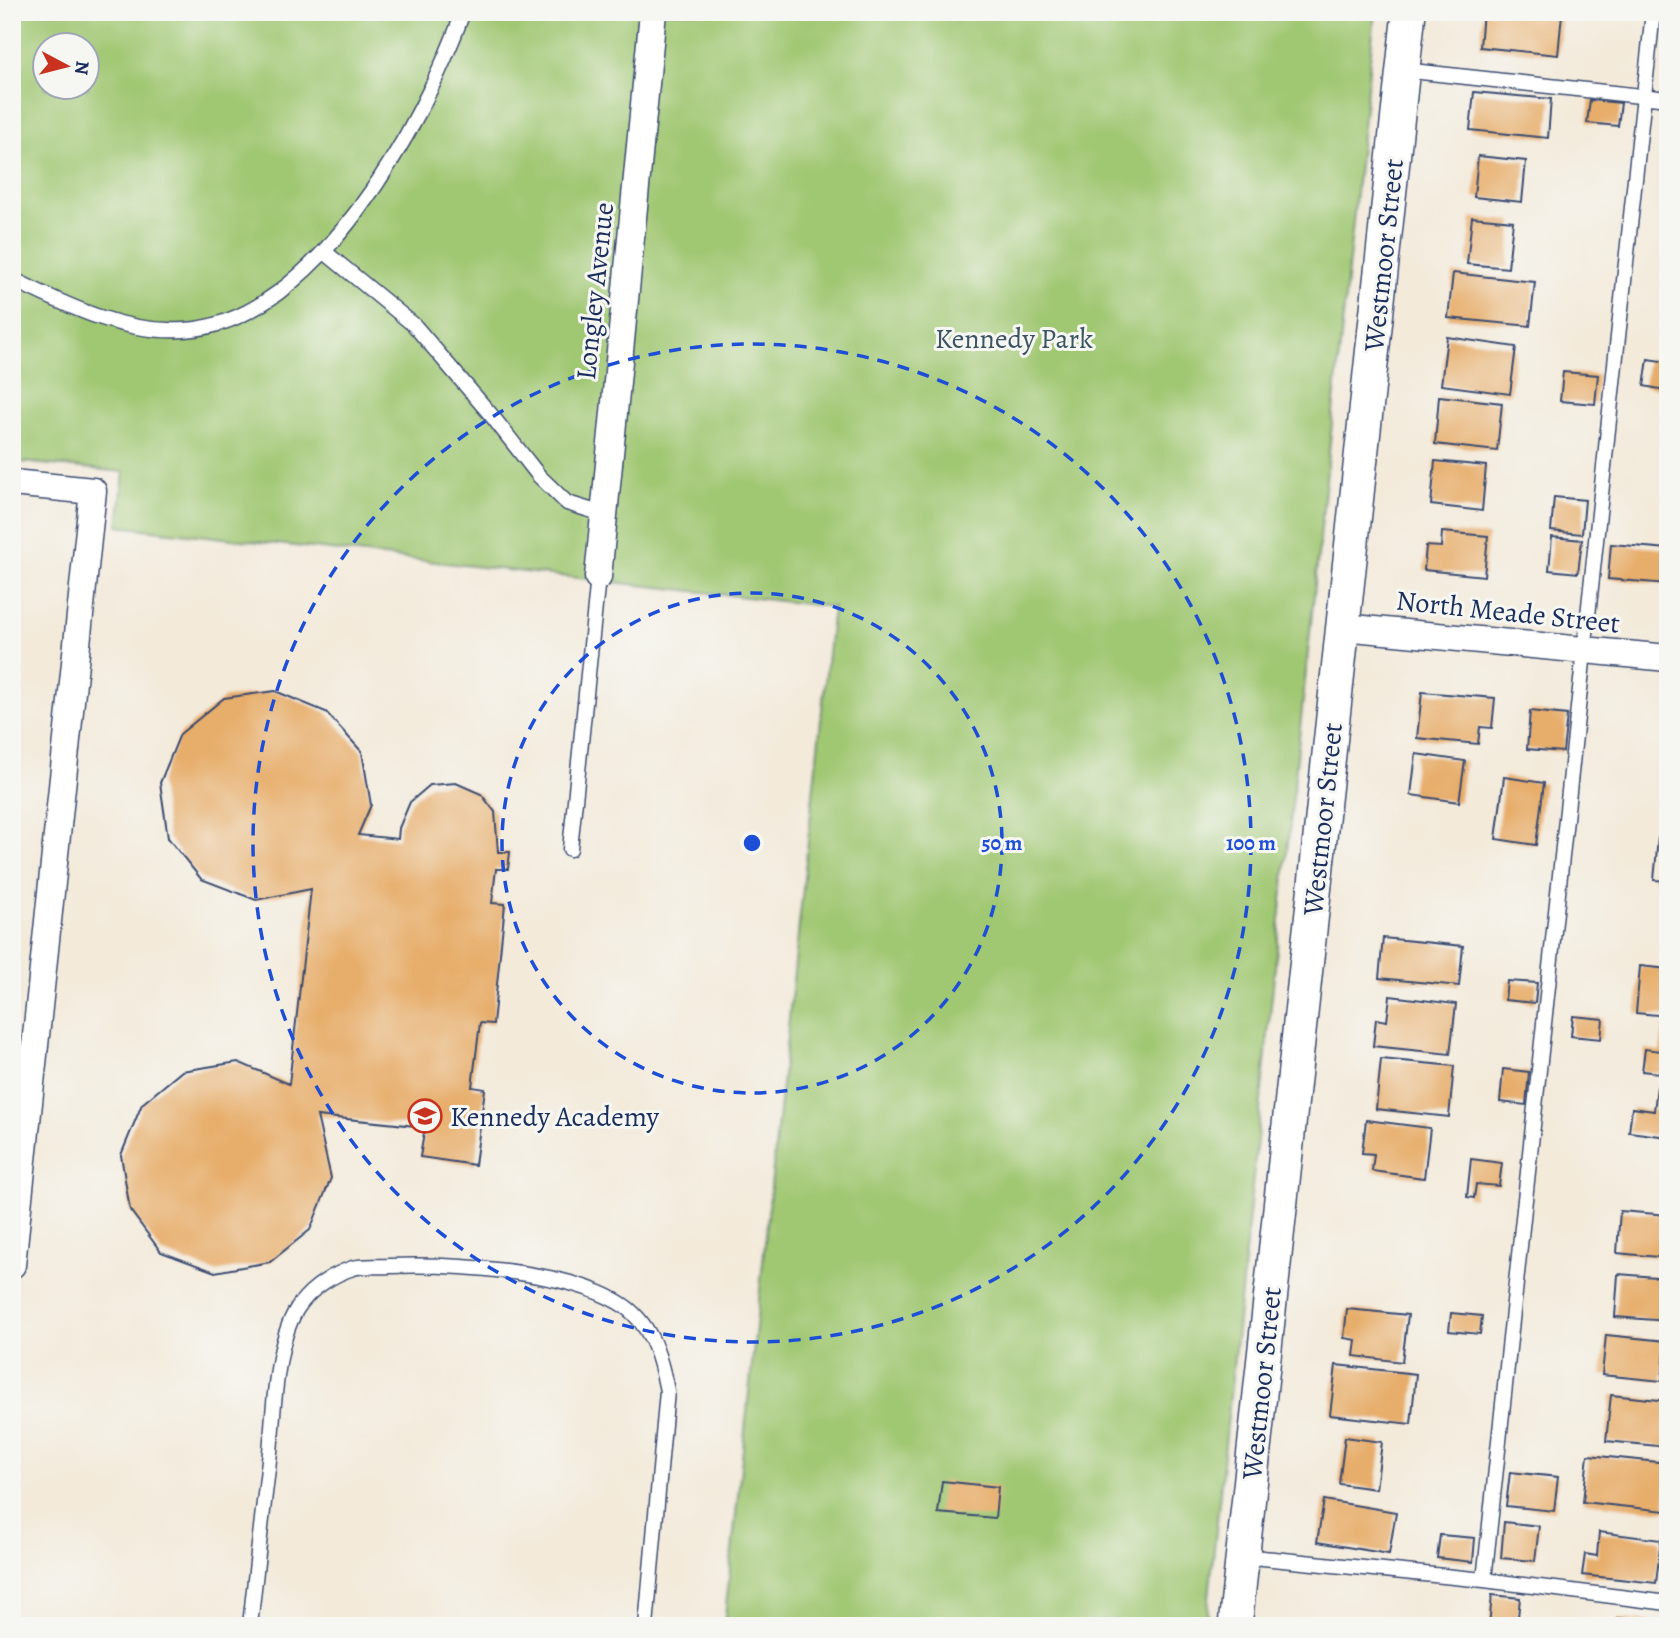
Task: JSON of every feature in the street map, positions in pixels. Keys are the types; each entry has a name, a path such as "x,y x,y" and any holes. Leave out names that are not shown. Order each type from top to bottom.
{"street":[{"name":"Longley Avenue","path":"598,577 653,12"},
{"name":"Westmoor Street","path":"1235,1626 1409,12"},
{"path":"12,483 93,491 21,1086 12,1265"},
{"name":"North Meade Street","path":"1343,626 1668,658"}],"lane":[{"path":"12,279 98,317 156,330 187,330 223,322 263,303 297,280 326,253 420,115 444,67 463,12"},
{"path":"1484,1580 1653,12"},
{"path":"1403,69 1668,99"},
{"path":"326,253 414,325 539,476 567,503 603,513"},
{"path":"570,849 598,577"},
{"path":"250,1626 280,1362 292,1318 301,1302 329,1278 355,1267 429,1265 546,1278 581,1286 619,1302 648,1328 661,1362 667,1391 646,1626"},
{"path":"1243,1556 1484,1580 1668,1604"}],"green space":[{"name":"Kennedy Park","path":"12,12 1375,12 1206,1626 724,1626 833,607 118,526 124,472 12,461"}],"building":[{"path":"1483,12 1562,14 1558,55 1480,47"},
{"path":"1474,92 1551,99 1548,138 1470,130"},
{"path":"1590,100 1621,103 1618,126 1587,123"},
{"path":"1478,156 1526,161 1522,202 1474,197"},
{"path":"1472,217 1513,221 1508,268 1467,264"},
{"path":"1453,273 1535,282 1530,326 1448,318"},
{"path":"1447,337 1516,347 1510,394 1441,385"},
{"path":"1648,359 1668,362 1665,390 1644,386"},
{"path":"1563,372 1598,375 1595,404 1560,401"},
{"path":"1439,396 1502,403 1497,451 1435,444"},
{"path":"1435,461 1486,466 1482,511 1431,505"},
{"path":"1554,497 1585,500 1582,534 1551,531"},
{"path":"1442,532 1488,536 1484,576 1424,570 1426,546 1441,547"},
{"path":"1552,537 1582,540 1578,573 1549,570"},
{"path":"1611,544 1668,549 1668,584 1608,579"},
{"path":"275,691 326,712 362,752 371,805 358,835 398,839 399,828 410,802 430,785 456,783 481,794 495,812 498,852 510,852 508,869 496,869 492,903 505,904 493,1024 480,1023 472,1087 485,1089 475,1165 420,1157 425,1127 317,1116 331,1178 310,1230 270,1262 215,1272 161,1252 130,1210 121,1155 142,1104 182,1071 238,1062 289,1084 311,889 256,900 201,879 168,838 160,783 180,734 224,698"},
{"path":"1422,692 1495,698 1492,728 1480,727 1478,744 1417,738"},
{"path":"1530,711 1567,715 1563,752 1527,749"},
{"path":"1416,754 1465,761 1459,802 1411,795"},
{"path":"1504,777 1544,783 1536,845 1496,839"},
{"path":"1665,781 1668,782 1668,827 1660,826"},
{"path":"1658,838 1668,839 1668,881 1654,880"},
{"path":"1383,938 1463,946 1459,986 1379,978"},
{"path":"1640,966 1668,969 1668,1016 1636,1013"},
{"path":"1507,981 1537,983 1535,1003 1505,1000"},
{"path":"1390,996 1456,1004 1450,1054 1373,1046 1376,1019 1387,1021"},
{"path":"1573,1016 1603,1019 1601,1039 1571,1036"},
{"path":"1664,1025 1668,1026 1668,1074 1642,1071 1645,1049 1660,1051"},
{"path":"1381,1059 1454,1066 1449,1117 1376,1109"},
{"path":"1503,1069 1529,1072 1526,1105 1500,1102"},
{"path":"1657,1087 1668,1089 1668,1137 1629,1132 1632,1108 1654,1111"},
{"path":"1366,1120 1430,1128 1424,1178 1372,1171 1374,1154 1362,1153"},
{"path":"1471,1159 1502,1163 1499,1186 1476,1184 1474,1198 1467,1197"},
{"path":"1620,1211 1668,1215 1668,1258 1617,1253"},
{"path":"1618,1274 1668,1278 1668,1321 1615,1317"},
{"path":"1347,1309 1408,1315 1402,1362 1354,1356 1356,1340 1344,1338"},
{"path":"1451,1313 1482,1316 1480,1334 1449,1331"},
{"path":"1606,1335 1666,1341 1662,1381 1602,1375"},
{"path":"1336,1365 1416,1374 1411,1424 1330,1415"},
{"path":"1611,1395 1668,1401 1668,1447 1606,1441"},
{"path":"1345,1437 1382,1442 1376,1489 1339,1484"},
{"path":"1588,1455 1668,1463 1665,1511 1583,1502"},
{"path":"1510,1472 1558,1477 1554,1511 1506,1506"},
{"path":"942,1481 998,1487 995,1518 938,1513"},
{"path":"1324,1500 1396,1512 1389,1554 1317,1542"},
{"path":"1504,1522 1539,1526 1535,1561 1501,1558"},
{"path":"1599,1532 1661,1540 1656,1583 1582,1575 1585,1554 1597,1556"},
{"path":"1440,1535 1475,1538 1473,1562 1437,1558"},
{"path":"1492,1595 1520,1598 1517,1626 1489,1626"},
{"path":"1618,1618 1649,1621 1648,1626 1617,1626"}],"place":[{"name":"Kennedy Academy","path":"425,1116"}]}
